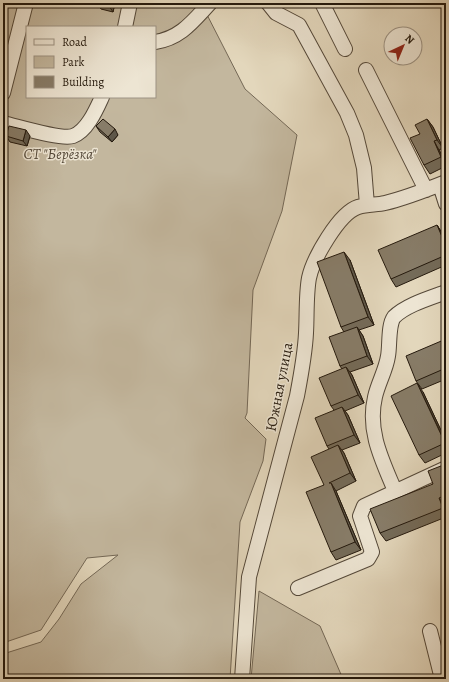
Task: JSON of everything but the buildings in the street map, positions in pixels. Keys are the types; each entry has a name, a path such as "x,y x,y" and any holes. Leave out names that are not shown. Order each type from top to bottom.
{"street":[{"path":"3,93 26,3"},
{"path":"125,26 130,3"},
{"path":"156,42 178,35 192,23 210,3"},
{"path":"268,3 276,13 299,25 347,113 356,135 364,168 367,205"},
{"path":"322,3 345,49"},
{"path":"366,70 426,190"},
{"path":"3,125 62,137 72,137 80,132 86,125 101,98"},
{"path":"443,183 446,204"},
{"name":"Южная улица","path":"242,679 249,577 303,368 309,279 316,261 332,231 341,220 357,207 383,203 406,197 443,183"},
{"path":"395,491 374,438 372,418 375,396 390,346 390,325 392,319 405,309 446,292"},
{"path":"298,588 368,559 372,552 360,516 364,506 446,468"},
{"path":"430,631 442,679"}],"green space":[{"name":"СТ \"Берёзка\"","path":"3,3 201,3 245,89 297,135 282,211 253,290 247,413 245,418 266,439 263,461 240,522 230,679 3,679 3,654 41,642 59,619 81,584 118,555 87,558 41,630 3,643"},
{"path":"259,591 320,626 343,679 251,679"}]}
